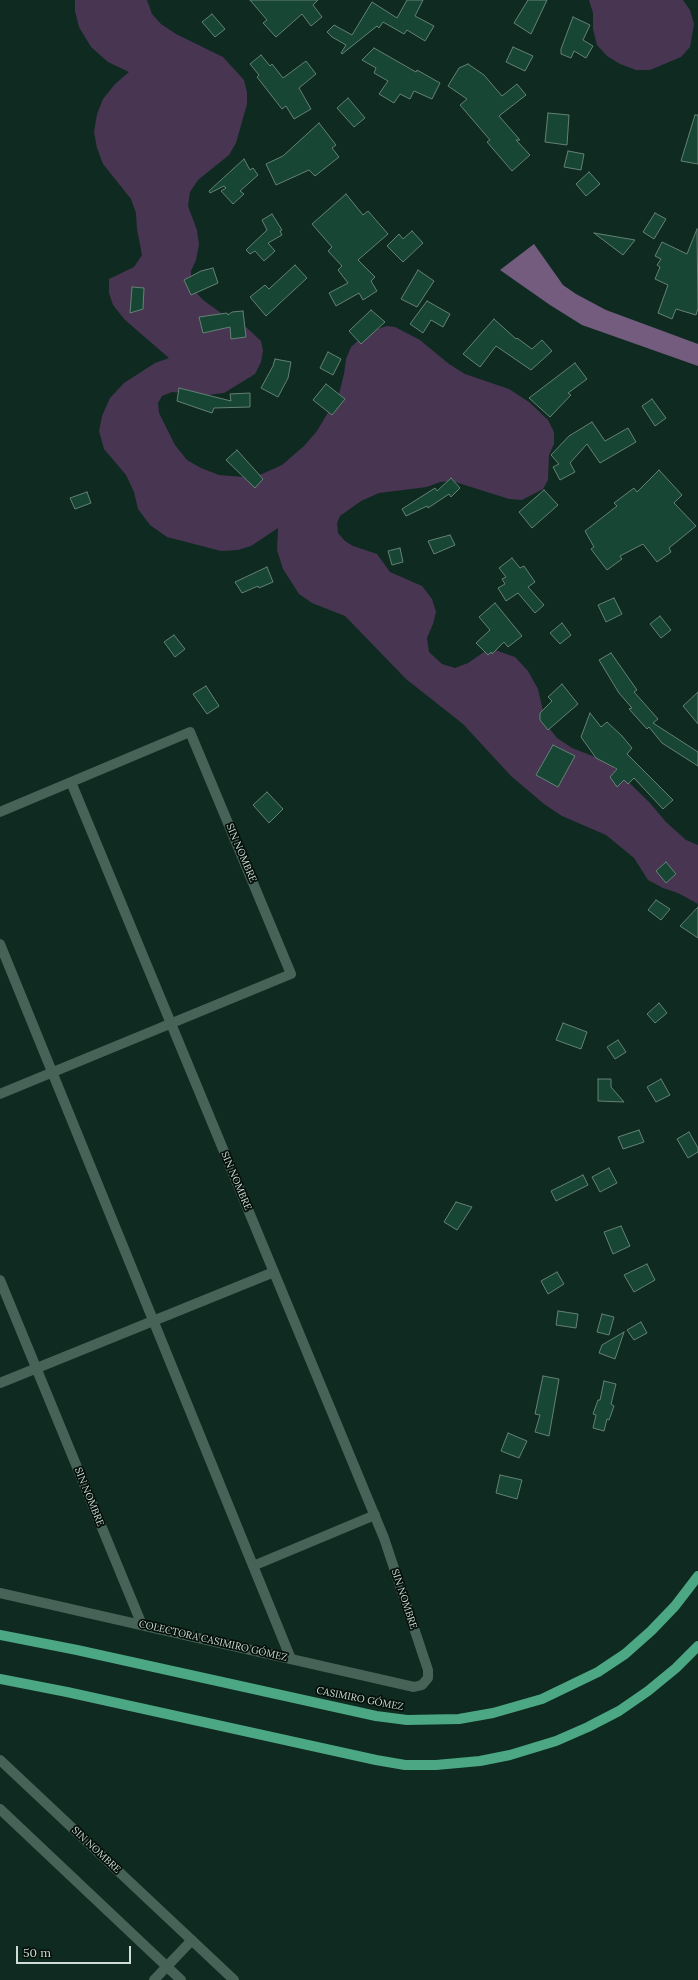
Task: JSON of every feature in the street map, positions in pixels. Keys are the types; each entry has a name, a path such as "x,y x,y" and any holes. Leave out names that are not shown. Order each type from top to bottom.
{"main road":[{"name":"CASIMIRO GÓMEZ","path":"0,1635 77,1650 376,1716 407,1720 458,1719 493,1713 536,1701 571,1686 598,1672 625,1654 651,1631 675,1606 698,1576"},
{"path":"0,1679 67,1692 376,1760 405,1765 443,1765 480,1761 517,1753 556,1741 588,1727 619,1711 648,1691 676,1668 698,1646"}],"street":[{"name":"SIN NOMBRE","path":"0,812 190,732 291,974 0,1094"},
{"name":"SIN NOMBRE","path":"70,782 375,1515 428,1670 428,1678 426,1682"},
{"path":"0,944 291,1659"},
{"path":"0,1383 274,1272"},
{"name":"SIN NOMBRE","path":"0,1280 142,1625"},
{"path":"253,1566 375,1515"},
{"name":"COLECTORA CASIMIRO GÓMEZ","path":"0,1593 414,1687 422,1685 426,1682"},
{"name":"SIN NOMBRE","path":"0,1760 234,1980"},
{"path":"0,1810 180,1980"},
{"path":"154,1980 192,1940"}],"shaded area":[{"path":"75,0 147,0 152,14 161,24 176,34 223,57 244,80 247,92 247,104 236,143 229,155 198,180 190,192 188,206 197,230 199,245 196,260 191,271 191,280 195,291 203,300 228,318 247,328 261,341 263,351 261,362 255,374 224,393 208,395 172,392 162,396 158,403 159,413 175,445 187,460 201,468 219,475 243,477 262,474 282,465 304,446 317,431 339,394 346,359 351,347 361,338 377,329 387,326 395,327 420,340 449,364 465,374 509,389 529,402 548,420 554,432 554,444 549,455 548,480 543,489 522,500 509,499 452,481 440,482 427,487 379,493 361,501 340,516 337,523 338,533 345,541 353,546 377,554 390,572 422,586 432,599 436,612 427,638 429,652 442,664 455,668 468,663 484,652 495,650 515,657 528,671 538,689 546,724 557,738 572,748 608,762 650,803 666,822 686,840 698,845 698,904 678,893 663,888 648,880 634,858 606,835 562,816 544,804 511,776 463,724 406,679 345,616 312,603 299,594 283,569 277,550 278,528 251,546 238,550 221,551 167,537 150,525 138,509 134,492 126,475 104,449 99,431 102,416 110,398 124,383 155,363 169,358 125,320 113,305 109,293 109,279 134,267 142,255 137,229 136,213 131,199 103,164 97,148 94,132 97,114 103,99 115,84 129,72 108,62 91,47 79,27 75,11"},
{"path":"589,0 683,0 690,10 694,24 690,47 681,57 650,70 636,70 620,64 607,56 597,45 593,29 593,13"},
{"path":"534,244 563,285 576,294 606,310 698,344 698,366 582,325 550,305 500,270"}],"building":[{"path":"250,0 318,0 313,5 322,17 311,26 302,14 276,37 263,23 267,20"},
{"path":"407,0 423,0 415,16 434,26 425,41 407,30 404,34 383,22 379,28 377,26 342,54 341,53 346,45 332,37 327,32 334,25 352,35 372,2 397,18"},
{"path":"528,0 547,0 531,34 514,23"},
{"path":"212,14 225,29 215,37 202,22"},
{"path":"573,17 590,25 583,40 593,46 586,58 574,51 571,58 561,54 561,49"},
{"path":"513,47 533,56 525,71 506,62"},
{"path":"374,48 416,72 417,70 440,83 432,99 414,91 410,99 400,94 394,103 379,94 388,81 374,73 376,68 362,60"},
{"path":"261,55 270,66 272,64 283,78 306,61 316,74 299,88 311,109 294,119 286,106 282,109 257,77 259,75 250,64"},
{"path":"468,64 484,75 502,96 517,84 526,95 499,116 520,140 516,140 530,155 512,171 487,142 490,140 460,105 467,99 448,86 459,68"},
{"path":"348,98 365,118 354,127 337,108"},
{"path":"548,113 569,115 567,145 545,142"},
{"path":"695,115 698,115 698,164 681,161"},
{"path":"319,123 336,145 332,148 339,157 315,176 309,170 276,185 266,164 283,156"},
{"path":"568,151 584,154 581,170 564,167"},
{"path":"244,159 250,170 253,168 258,175 240,191 244,194 233,204 221,191 226,188 224,186 210,193 209,191"},
{"path":"589,172 600,184 586,196 576,184"},
{"path":"346,194 363,215 368,211 388,234 358,260 375,277 371,281 377,291 363,300 359,293 336,306 329,293 348,283 338,270 342,266 328,251 332,247 312,224"},
{"path":"655,213 666,219 654,239 643,232"},
{"path":"272,214 282,230 280,231 282,235 268,243 275,251 264,261 255,251 250,254 246,250 267,230 262,220"},
{"path":"697,229 698,308 696,315 676,309 672,319 658,313 668,285 655,279 660,267 657,265 661,259 655,256 662,242 687,254"},
{"path":"412,231 423,243 403,262 387,246 399,234 403,239"},
{"path":"594,233 635,240 623,255"},
{"path":"295,265 307,278 266,316 250,297 265,285 269,289"},
{"path":"213,268 218,283 191,295 184,280 201,271"},
{"path":"418,270 434,281 417,307 401,299"},
{"path":"132,287 144,288 143,309 130,313"},
{"path":"427,301 450,314 443,327 431,320 423,333 410,324"},
{"path":"371,310 385,322 361,344 349,331"},
{"path":"243,311 246,337 231,339 230,327 203,333 199,317 227,313 228,315 232,312"},
{"path":"494,319 516,339 517,338 532,349 542,340 552,351 531,370 496,346 480,367 463,354"},
{"path":"328,352 341,359 333,375 320,368"},
{"path":"275,359 291,362 288,378 278,397 261,388 273,366"},
{"path":"575,363 587,379 568,393 571,395 550,417 529,398"},
{"path":"326,384 345,399 332,415 313,400"},
{"path":"179,388 231,401 230,394 250,393 250,407 214,408 212,413 177,401"},
{"path":"652,399 666,418 655,426 642,406"},
{"path":"592,422 605,441 628,428 636,442 600,463 587,444 570,463 575,472 560,480 553,467 559,464 551,455 569,436"},
{"path":"237,450 263,479 255,488 226,460"},
{"path":"659,470 682,495 674,503 696,526 669,548 671,552 657,562 643,544 620,556 622,559 607,570 591,549 594,547 585,531 617,506 614,503 634,488 637,492"},
{"path":"451,478 460,488 451,497 449,494 428,508 427,506 406,516 402,509 435,488 437,491"},
{"path":"544,490 558,505 532,528 519,512"},
{"path":"87,492 91,503 75,509 70,498"},
{"path":"450,535 455,545 434,554 428,541"},
{"path":"400,548 403,562 392,565 388,551"},
{"path":"512,558 520,568 524,566 535,582 528,587 544,605 535,613 518,593 506,601 498,588 505,584 502,579 506,577 499,568"},
{"path":"267,567 273,582 259,588 258,586 242,593 235,582"},
{"path":"614,598 622,614 606,622 598,605"},
{"path":"495,603 522,636 508,647 504,642 492,654 491,652 488,655 476,643 490,630 479,617"},
{"path":"660,616 671,630 661,638 650,624"},
{"path":"562,623 571,635 560,644 550,633"},
{"path":"174,635 185,649 175,657 164,642"},
{"path":"611,653 637,690 634,692 658,719 653,723 698,752 698,766 662,743 649,727 647,729 629,709 632,708 619,693 599,660"},
{"path":"562,684 578,704 548,730 540,720 540,713 552,701 548,697"},
{"path":"206,686 219,706 207,714 193,694"},
{"path":"698,692 698,724 683,706"},
{"path":"590,713 601,727 607,722 622,736 632,748 627,754 673,800 663,809 634,778 628,784 624,780 617,787 610,777 617,769 596,758 581,737"},
{"path":"553,745 575,756 558,787 536,775"},
{"path":"267,792 283,809 269,823 253,805"},
{"path":"666,862 676,874 666,883 656,871"},
{"path":"656,900 670,909 661,920 648,910"},
{"path":"698,907 698,938 680,926"},
{"path":"659,1003 667,1013 655,1023 647,1014"},
{"path":"563,1023 587,1032 581,1049 556,1040"},
{"path":"618,1040 626,1052 615,1059 607,1047"},
{"path":"598,1079 611,1079 611,1087 624,1102 598,1101"},
{"path":"661,1079 670,1095 656,1102 647,1087"},
{"path":"639,1130 644,1142 623,1149 618,1137"},
{"path":"689,1132 698,1148 698,1152 688,1158 677,1139"},
{"path":"609,1168 617,1183 600,1192 592,1177"},
{"path":"583,1175 588,1185 556,1201 551,1191"},
{"path":"456,1202 472,1207 457,1230 444,1222"},
{"path":"621,1226 630,1246 613,1254 604,1232"},
{"path":"647,1264 655,1280 634,1292 624,1275"},
{"path":"557,1272 564,1284 548,1294 541,1281"},
{"path":"558,1311 578,1314 576,1328 556,1325"},
{"path":"602,1314 614,1317 609,1335 597,1332"},
{"path":"641,1322 647,1333 634,1340 627,1330"},
{"path":"624,1332 615,1359 599,1353 602,1345"},
{"path":"543,1376 559,1379 549,1436 535,1432 540,1415 535,1414"},
{"path":"604,1381 616,1384 611,1404 614,1406 609,1420 607,1419 604,1431 593,1428 596,1415 593,1414 598,1400 600,1400"},
{"path":"508,1433 527,1441 519,1458 501,1451"},
{"path":"500,1475 522,1480 517,1499 496,1493"}]}
